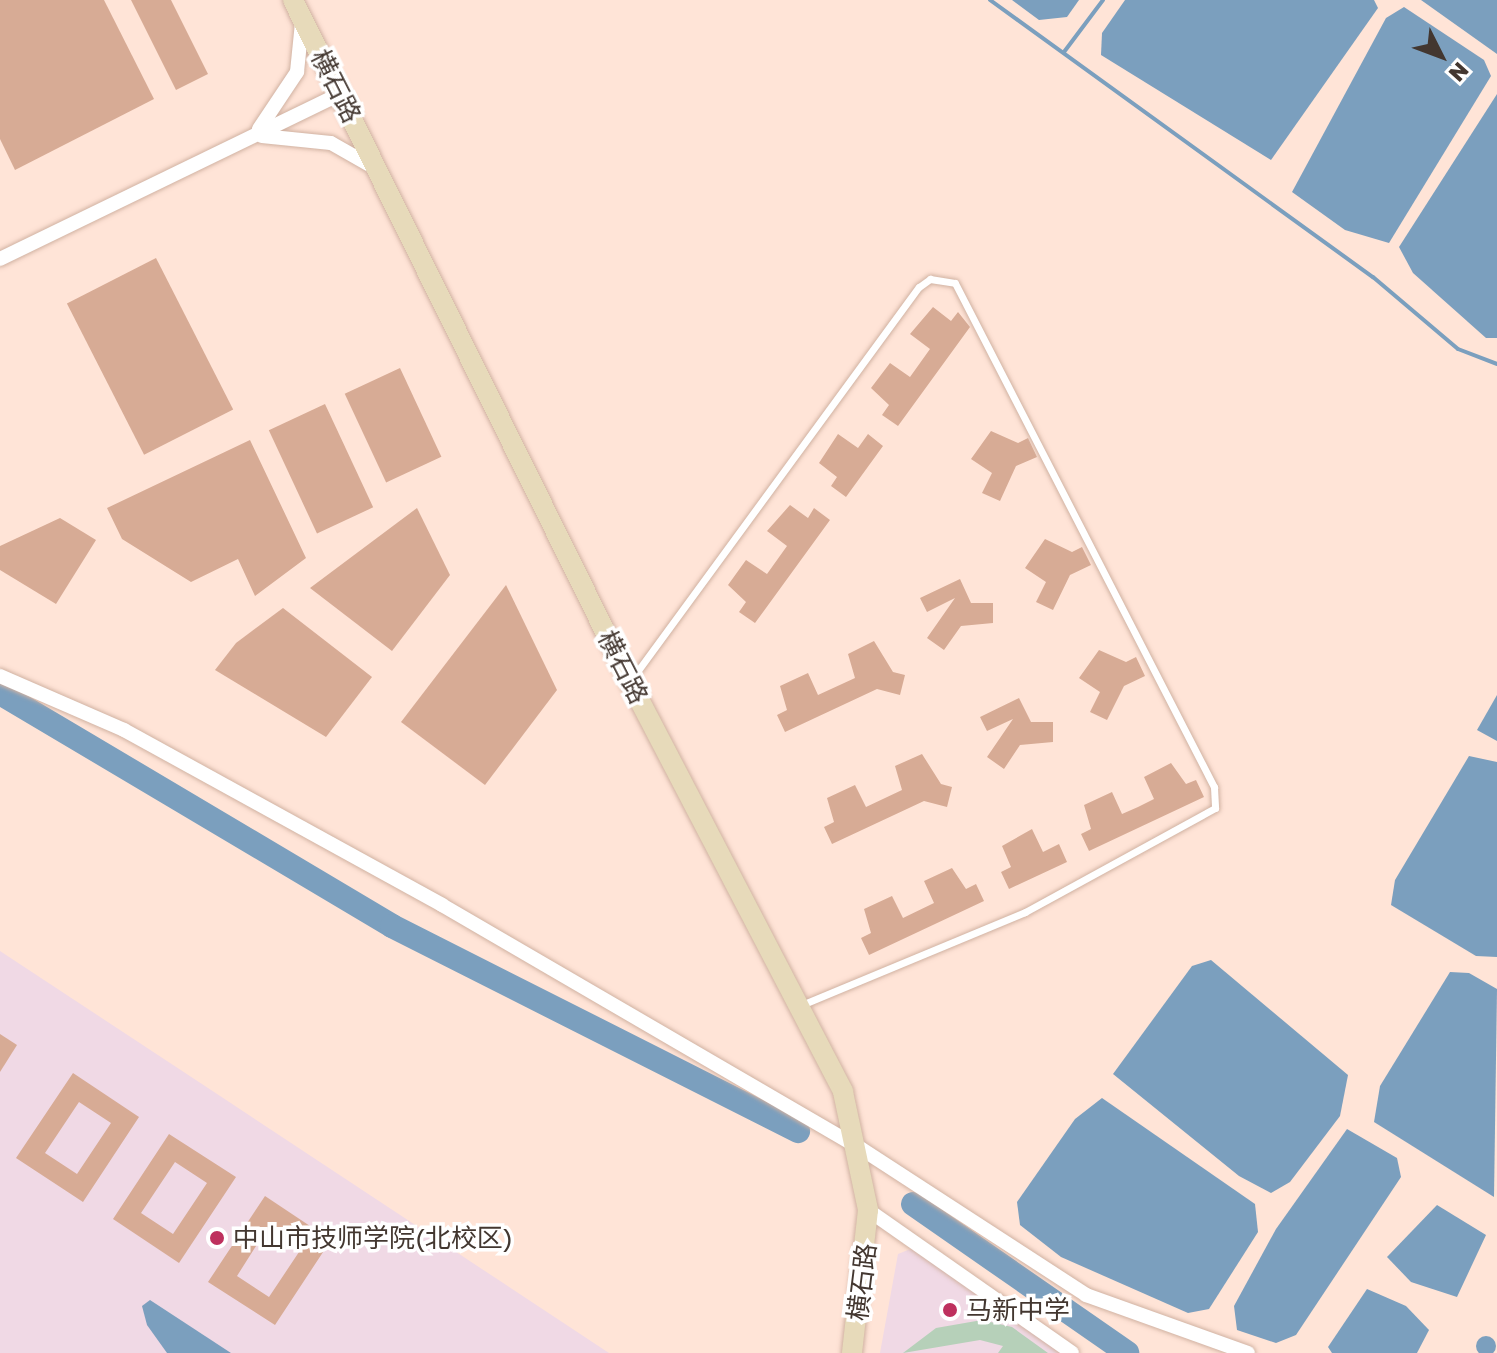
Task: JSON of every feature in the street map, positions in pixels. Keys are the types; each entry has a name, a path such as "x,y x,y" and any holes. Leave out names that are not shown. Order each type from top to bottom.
{"main road":[{"name":"横石路","path":"298,9 630,682 802,1005 843,1092 860,1148 868,1210 852,1353"}],"street":[{"path":"250,138 297,72 298,9"},
{"path":"0,259 340,94"},
{"path":"250,138 305,136 378,171"},
{"path":"0,676 124,730 235,791 860,1148 1086,1295 1248,1353"},
{"path":"868,1210 1072,1353"}],"lane":[{"path":"630,682 919,287 930,279 955,283 1214,787 1215,808 1025,912 802,1005"}],"shaded area":[{"name":"中山市技师学院(北校区)","path":"0,951 208,1088 609,1353 0,1353"},
{"name":"马新中学","path":"913,1248 1079,1353 880,1353 898,1254"}],"green space":[{"path":"982,1320 1012,1327 1048,1353 998,1353 1003,1346 980,1340 903,1353 936,1328"}],"water":[{"path":"1012,0 1079,0 1067,17 1039,20"},
{"path":"1125,0 1374,0 1378,8 1271,160 1101,55 1102,33"},
{"path":"1421,0 1497,0 1497,54"},
{"path":"1404,7 1484,60 1491,76 1389,243 1345,230 1292,192 1386,18"},
{"path":"1497,94 1497,338 1486,338 1413,273 1399,247"},
{"path":"1497,695 1497,741 1477,730"},
{"path":"1469,756 1497,762 1497,957 1476,956 1391,905 1395,880"},
{"path":"1211,960 1348,1075 1340,1116 1290,1182 1271,1193 1239,1176 1113,1074 1192,966"},
{"path":"1450,972 1469,973 1497,989 1494,1197 1374,1122 1380,1086"},
{"path":"1102,1098 1255,1204 1258,1232 1209,1309 1188,1313 1061,1257 1020,1225 1017,1202 1075,1119"},
{"path":"1347,1129 1397,1158 1401,1177 1296,1335 1276,1343 1237,1330 1234,1306 1276,1229"},
{"path":"1437,1205 1486,1235 1457,1297 1411,1282 1387,1257"},
{"path":"1367,1289 1406,1306 1429,1330 1417,1353 1332,1353 1328,1347"},
{"path":"150,1300 231,1353 167,1353 147,1325 142,1306"},
{"path":"1482,1336 1490,1336 1496,1346 1490,1356 1482,1356 1476,1350 1476,1342"}],"building":[{"path":"0,0 104,0 154,99 15,170 0,139"},
{"path":"131,0 171,0 208,74 176,90"},
{"path":"156,258 233,409 144,455 67,303"},
{"path":"933,307 951,321 958,312 970,327 898,426 882,415 889,405 871,388 890,363 910,377 930,349 910,334"},
{"path":"400,368 441,457 386,483 345,394"},
{"path":"325,404 373,507 317,534 269,430"},
{"path":"991,431 1018,443 1028,438 1037,457 1016,466 1000,501 982,493 992,473 971,459"},
{"path":"838,434 858,448 868,434 883,446 846,497 831,486 837,477 819,463"},
{"path":"250,440 306,558 255,596 238,559 191,582 122,539 107,508"},
{"path":"790,505 808,518 814,508 830,520 755,623 739,612 746,602 728,585 746,560 767,574 787,546 767,531"},
{"path":"417,508 450,575 392,651 310,588"},
{"path":"60,518 96,540 56,604 0,570 0,546"},
{"path":"1045,539 1072,552 1082,547 1091,565 1070,575 1053,610 1036,602 1046,582 1025,568"},
{"path":"960,579 971,603 993,603 993,623 961,626 944,650 927,638 955,598 927,612 920,598"},
{"path":"506,585 557,690 485,785 401,722"},
{"path":"283,608 372,677 326,737 215,670 236,643"},
{"path":"874,641 893,672 905,675 900,695 877,689 785,732 777,715 787,710 780,686 808,673 818,695 855,678 848,654"},
{"path":"1099,650 1126,662 1136,657 1145,676 1124,686 1107,720 1090,712 1100,692 1079,678"},
{"path":"1019,698 1031,722 1053,722 1053,742 1020,745 1004,769 987,757 1013,719 987,731 980,717"},
{"path":"922,754 941,784 952,787 947,807 924,801 832,844 824,827 834,822 827,798 855,785 866,807 902,790 895,766"},
{"path":"1171,763 1186,784 1196,780 1204,797 1089,851 1081,834 1091,829 1084,805 1112,792 1122,814 1138,807 1154,799 1144,777"},
{"path":"1032,829 1043,852 1059,844 1067,862 1009,889 1001,872 1011,867 1002,846"},
{"path":"952,868 966,889 976,884 984,901 869,955 861,938 871,933 864,909 892,896 903,918 934,903 924,881"},
{"path":"0,1034 17,1045 0,1072"},
{"path":"73,1073 139,1117 83,1202 16,1158","holes":["79,1102 111,1123 77,1174 45,1153"]},
{"path":"169,1134 236,1177 179,1263 113,1219","holes":["175,1162 207,1183 173,1234 141,1213"]},
{"path":"265,1196 331,1240 275,1325 208,1282","holes":["270,1224 303,1246 269,1297 237,1276"]}],"waterway":[{"path":"990,0 1373,277 1458,349 1497,364"},
{"path":"1064,52 1103,0"},
{"path":"0,693 392,926 798,1131"},
{"path":"913,1204 1127,1353"}],"place":[{"name":"中山市技师学院(北校区)","path":"217,1238"},
{"name":"马新中学","path":"950,1310"}]}
